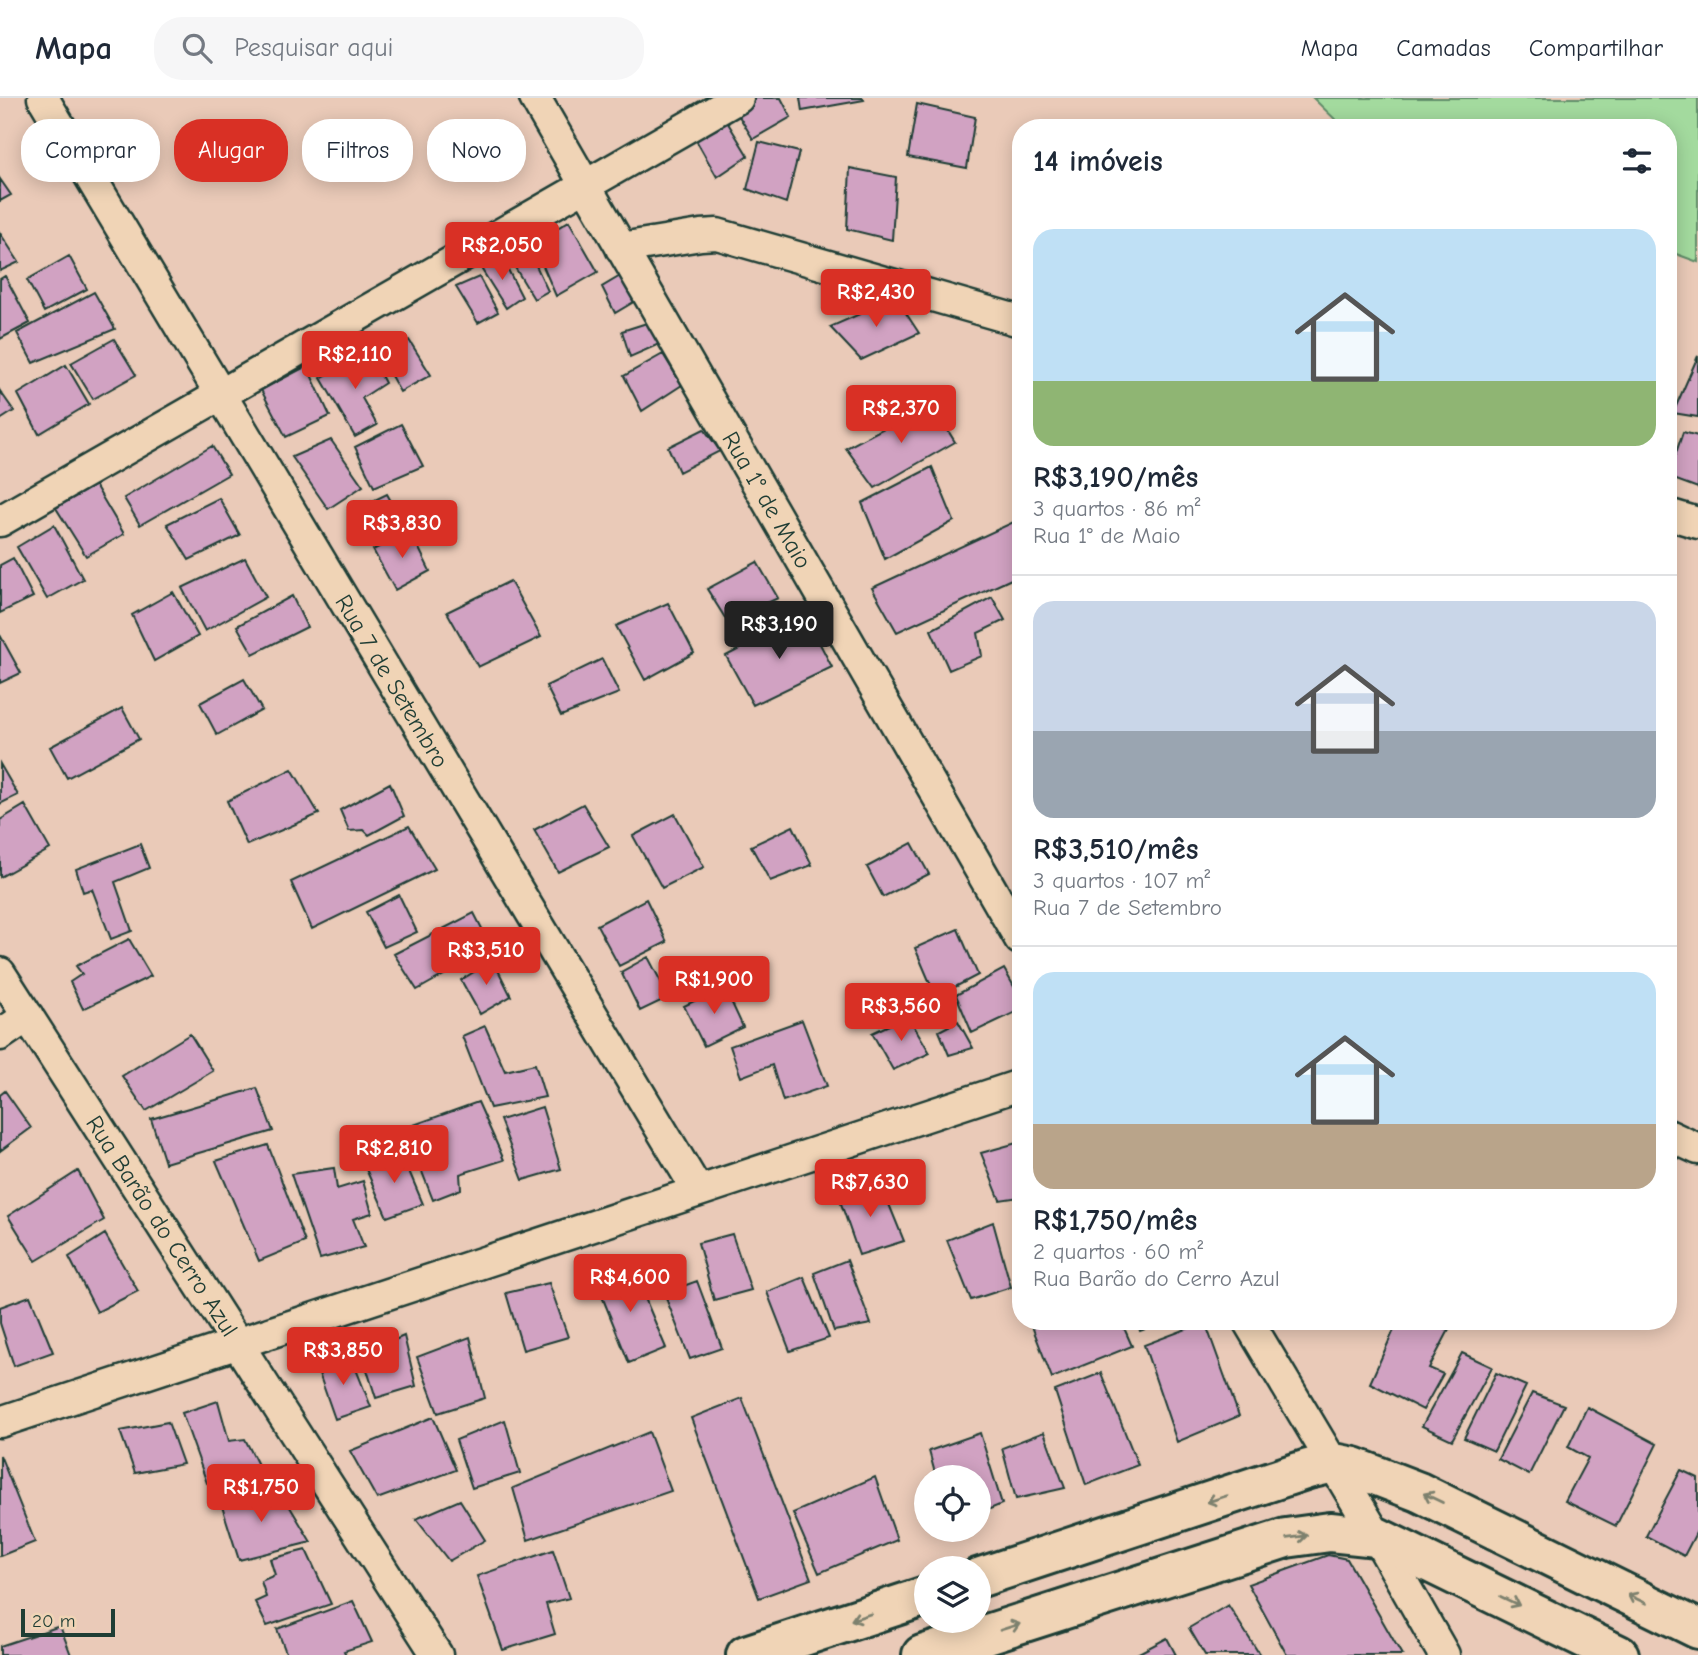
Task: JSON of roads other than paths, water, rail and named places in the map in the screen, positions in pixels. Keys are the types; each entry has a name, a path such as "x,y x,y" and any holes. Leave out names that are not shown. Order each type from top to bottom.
{"main road":[{"path":"991,1574 1308,1469 1334,1463 1354,1467 1419,1492 1698,1629"},
{"path":"922,1655 1286,1538 1329,1532 1377,1537 1619,1655"},
{"path":"746,1655 914,1600"}],"street":[{"name":"Rua 7 de Setembro","path":"43,98 698,1191"},
{"name":"Rua 1° de Maio","path":"535,98 1012,925"},
{"path":"0,521 738,98"},
{"path":"621,248 717,234 1012,319"},
{"path":"1677,517 1698,523"},
{"name":"Rua Barão do Cerro Azul","path":"0,973 437,1655"},
{"path":"0,1035 28,1016"},
{"path":"0,1422 1012,1088"},
{"path":"1677,1139 1698,1149"},
{"path":"1253,1330 1334,1463 1444,1655"}]}
